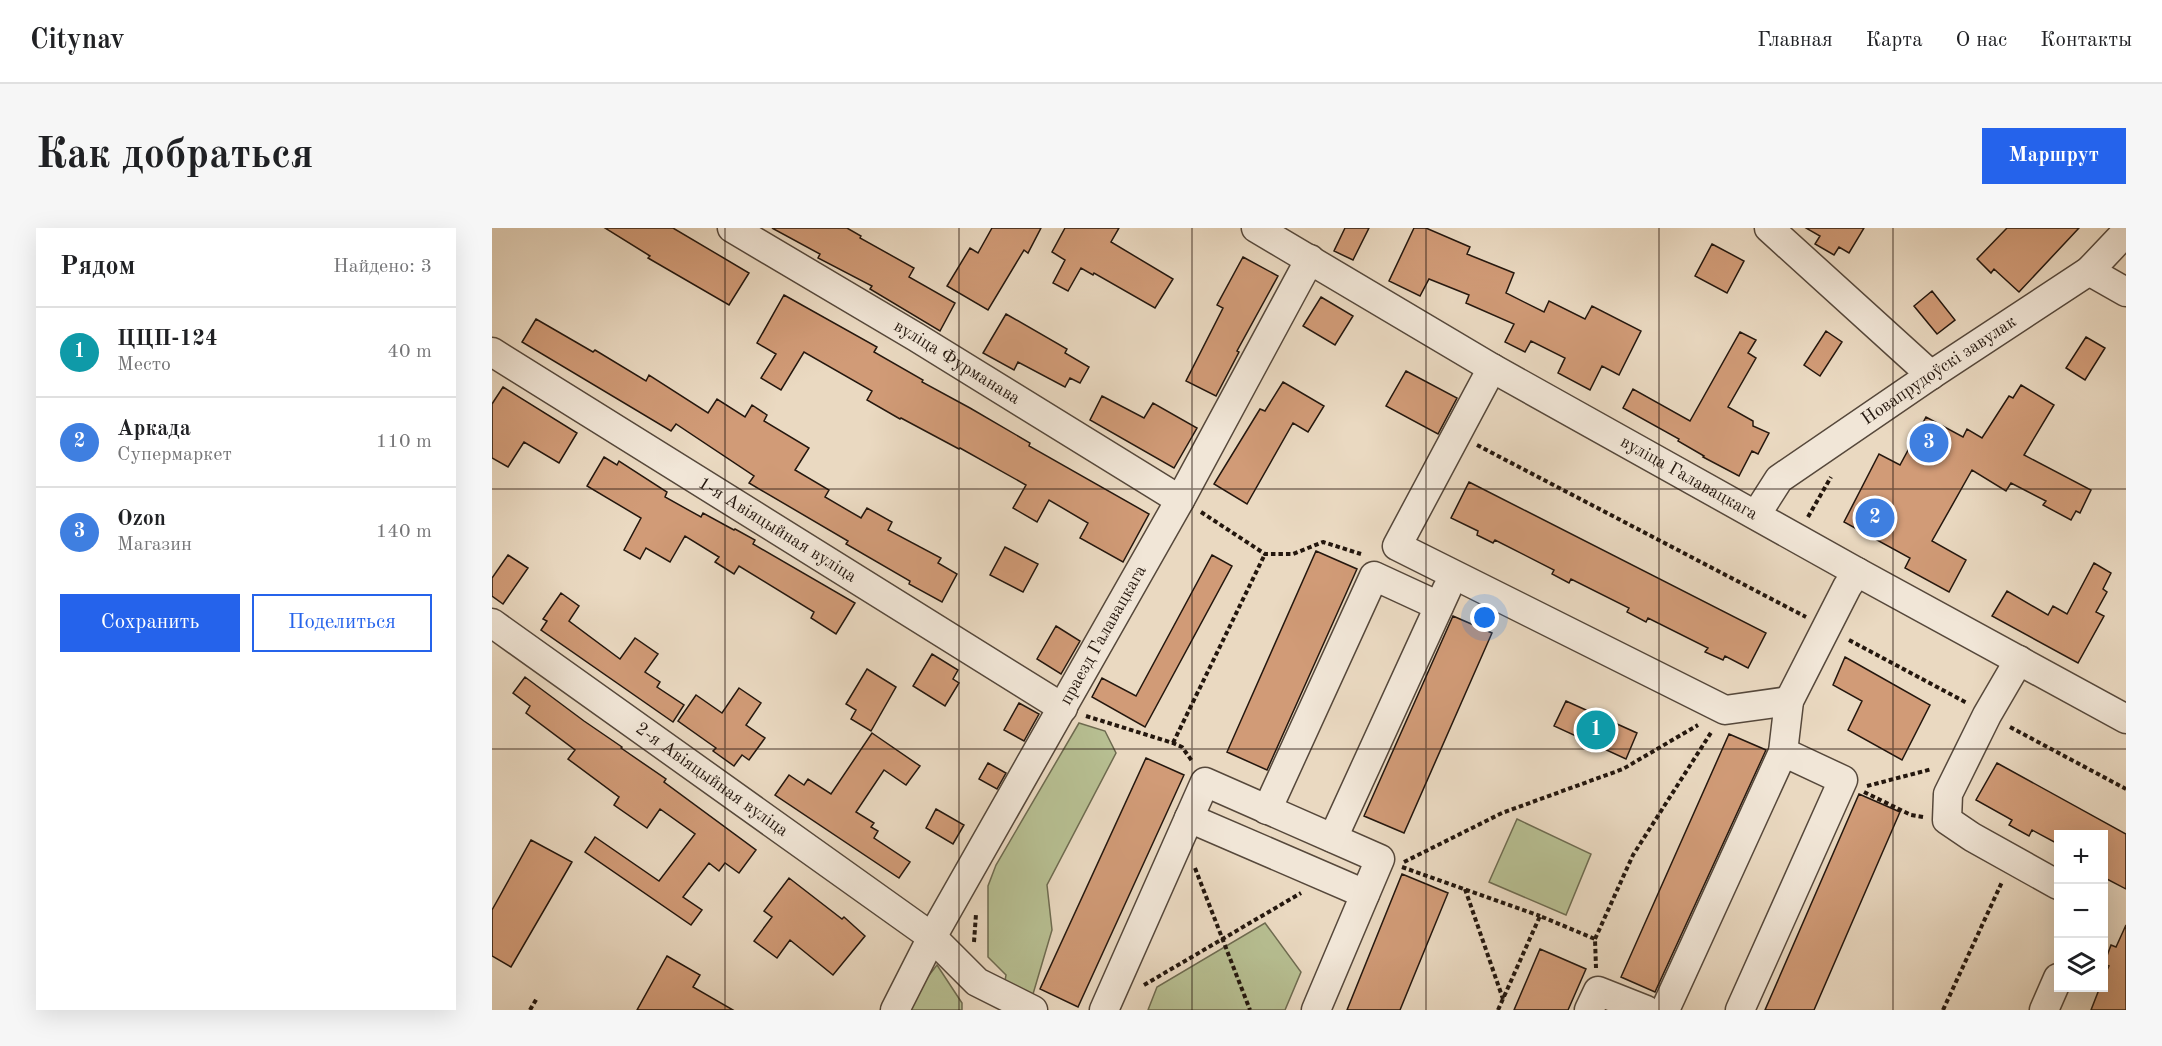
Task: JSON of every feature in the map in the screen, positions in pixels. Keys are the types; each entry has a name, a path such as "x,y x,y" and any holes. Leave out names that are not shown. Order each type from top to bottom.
{"street":[{"name":"вуліца Фурманава","path":"732,228 916,337 1180,500"},
{"name":"вуліца Галавацкага","path":"1256,228 1492,368 2126,719"},
{"path":"1769,228 1931,375"},
{"name":"Новапрудоўскі завулак","path":"1756,515 1779,479 2089,271 2126,232"},
{"name":"праезд Галавацкага","path":"896,1010 932,937 1180,500 1310,259"},
{"path":"2089,271 2126,292"},
{"name":"1-я Авіяцыйная вуліца","path":"492,352 1063,708"},
{"path":"1492,368 1397,546 1725,710 1789,701"},
{"path":"1665,1010 1783,752 1789,701 1847,587 1857,572"},
{"path":"1334,838 1454,575"},
{"path":"1267,810 1374,576 1439,606"},
{"name":"2-я Авіяцыйная вуліца","path":"492,623 932,937 977,982 1033,1010"},
{"path":"2019,660 1987,715 1948,794 1947,820 2056,884"},
{"path":"1740,1010 1843,780 1783,752"},
{"path":"1105,1009 1205,782 1380,859 1316,1010"},
{"path":"1185,827 1328,878 1365,894"},
{"path":"2044,1010 2054,987"},
{"path":"1593,1000 1646,1010"}],"path":[{"path":"1456,434 1826,627 2126,789"},
{"path":"1180,500 1265,554 1293,554 1323,542 1361,554 1374,576"},
{"path":"1173,743 1265,554"},
{"path":"1063,708 1182,747 1205,782"},
{"path":"1595,939 1540,916 1397,865 1502,813 1623,769 1725,710"},
{"path":"1593,1000 1595,939 1633,855 1725,710"},
{"path":"1947,820 1911,815 1858,788 1965,761"},
{"path":"1185,827 1222,939 1250,1010"},
{"path":"1943,1010 2012,859"},
{"path":"1105,1009 1328,878"},
{"path":"1465,890 1503,999"},
{"path":"1498,1010 1540,916"},
{"path":"530,1010 537,998"}],"green space":[{"path":"1079,723 1105,731 1116,753 1047,885 1052,930 1033,994 1036,1010 1000,1010 1006,975 988,957 988,886 996,865"},
{"path":"1517,819 1591,854 1566,915 1489,882"},
{"path":"1265,923 1301,972 1285,1010 1148,1010 1157,987"},
{"path":"937,965 962,1003 962,1010 909,1010 923,983"}],"building":[{"path":"605,228 673,228 749,273 729,305 648,258 650,256"},
{"path":"772,228 847,228 861,236 860,238 914,268 909,277 955,303 940,331 870,289 872,286 818,258 820,254"},
{"path":"992,228 1041,228 1028,253 1024,250 988,310 947,286 970,248 978,253"},
{"path":"1065,228 1119,228 1111,242 1173,279 1155,308 1081,268 1068,291 1053,283 1065,260 1052,252"},
{"path":"1345,228 1369,228 1353,260 1334,251"},
{"path":"1414,228 1426,228 1470,247 1467,254 1514,273 1506,293 1544,312 1549,301 1585,319 1592,306 1641,331 1619,375 1602,366 1590,390 1558,373 1565,358 1531,341 1525,352 1505,342 1514,324 1466,303 1469,295 1429,279 1420,296 1389,281"},
{"path":"1806,228 1864,228 1849,253 1839,247 1834,255 1815,244 1820,236"},
{"path":"2007,228 2079,228 2019,292 1994,269 1991,273 1977,259"},
{"path":"1712,244 1744,261 1727,293 1695,276"},
{"path":"1243,257 1278,276 1237,351 1239,352 1216,396 1186,381 1223,308 1217,305"},
{"path":"1932,291 1955,320 1937,334 1914,306"},
{"path":"784,295 877,347 874,352 923,380 922,382 1149,514 1123,562 1080,538 1088,523 1049,500 1037,522 1013,508 1026,485 867,400 872,391 804,352 781,390 761,378 776,354 757,343"},
{"path":"1321,297 1353,316 1335,345 1303,326"},
{"path":"1006,314 1067,349 1065,353 1089,367 1080,383 1070,378 1065,387 1018,362 1014,370 983,353"},
{"path":"536,319 593,352 595,350 646,381 649,375 708,413 717,399 745,417 752,405 767,415 764,421 809,448 795,470 829,490 825,497 861,518 867,508 892,522 888,530 941,558 938,563 957,574 942,602 846,544 848,541 749,483 754,476 676,424 671,431 522,342"},
{"path":"1826,331 1842,342 1820,376 1804,365"},
{"path":"1740,332 1756,340 1748,353 1756,358 1728,407 1753,421 1753,426 1769,433 1758,454 1752,451 1739,476 1703,457 1678,441 1679,439 1623,408 1633,389 1690,421"},
{"path":"2086,337 2105,348 2085,380 2066,368"},
{"path":"1406,371 1457,398 1438,434 1386,406"},
{"path":"1283,382 1324,406 1308,432 1293,423 1247,504 1214,484 1260,409 1265,411"},
{"path":"2021,385 2054,405 2024,455 2091,490 2080,513 2076,511 2071,520 2043,505 2046,501 2011,483 2006,491 1972,470 1932,541 1966,560 1949,592 1905,568 1910,558 1844,522 1879,454 1900,465 1926,417 1963,437 1967,429 1982,438 2009,396 2013,398"},
{"path":"503,387 577,433 559,463 524,442 508,467 492,458 492,404"},
{"path":"1102,396 1144,418 1153,403 1197,428 1174,468 1090,420"},
{"path":"604,457 617,465 619,461 667,492 665,497 701,517 703,513 755,540 753,544 855,603 836,634 811,618 814,612 739,566 734,574 715,562 719,557 685,536 670,562 646,548 640,559 624,550 641,518 587,486"},
{"path":"1469,482 1766,633 1748,668 1725,656 1723,660 1705,652 1708,648 1648,618 1646,622 1627,612 1629,608 1571,579 1569,583 1552,574 1554,570 1495,540 1493,543 1477,535 1478,531 1451,518"},
{"path":"1005,547 1038,564 1023,592 990,575"},
{"path":"1316,551 1357,569 1267,770 1227,752"},
{"path":"508,555 528,568 503,604 492,596 492,578"},
{"path":"1212,555 1232,566 1145,727 1092,697 1102,678 1136,696"},
{"path":"2094,563 2111,573 2103,589 2107,592 2096,612 2104,616 2078,663 1992,616 2007,591 2048,615 2053,606 2067,614"},
{"path":"561,593 579,606 569,621 620,659 635,638 658,654 645,672 660,682 657,687 684,705 673,722 541,630 547,621 543,619"},
{"path":"1453,616 1492,633 1404,833 1364,816"},
{"path":"1056,626 1080,641 1061,674 1037,659"},
{"path":"932,654 958,670 953,679 959,683 945,706 913,686"},
{"path":"1845,657 1930,705 1902,760 1848,730 1862,701 1833,685"},
{"path":"867,669 896,687 871,731 851,719 856,710 846,704"},
{"path":"525,677 666,779 664,782 756,850 739,873 725,863 719,871 709,863 683,897 702,910 691,925 585,852 595,837 659,881 695,834 660,809 647,828 614,805 619,797 568,759 575,750 526,713 530,706 513,693"},
{"path":"739,688 761,703 746,725 765,738 749,760 742,755 734,766 713,751 716,748 678,721 696,695 722,713"},
{"path":"1566,701 1637,733 1626,759 1554,726"},
{"path":"1019,703 1039,714 1024,741 1004,730"},
{"path":"872,733 920,766 906,785 884,770 856,812 874,823 871,827 878,831 874,838 910,862 899,878 775,795 789,775 804,785 808,779 831,794"},
{"path":"1729,734 1766,750 1655,992 1621,977"},
{"path":"1146,758 1184,775 1078,1007 1040,989"},
{"path":"988,763 1006,773 997,789 979,779"},
{"path":"1997,763 2126,834 2126,889 2108,880 2108,830 2054,830 2054,842 2032,830 2029,836 2009,825 2012,820 1976,800"},
{"path":"1859,794 1900,812 1814,1010 1765,1010"},
{"path":"936,809 964,825 953,844 926,828"},
{"path":"531,840 572,862 511,967 492,956 492,910"},
{"path":"1402,874 1448,893 1400,1010 1347,1010"},
{"path":"789,878 842,919 844,917 865,936 833,975 790,940 777,958 754,941 772,917 764,911"},
{"path":"2126,925 2126,1010 2091,1010 2098,992 2108,992 2108,953 2111,945 2116,947"},
{"path":"1540,949 1586,969 1568,1010 1514,1010"},
{"path":"667,956 700,975 693,987 733,1010 637,1010"}],"place":[{"name":"Ozon","path":"1929,443"},
{"name":"Аркада","path":"1875,518"},
{"name":"ЦЦП-124","path":"1596,730"}]}
